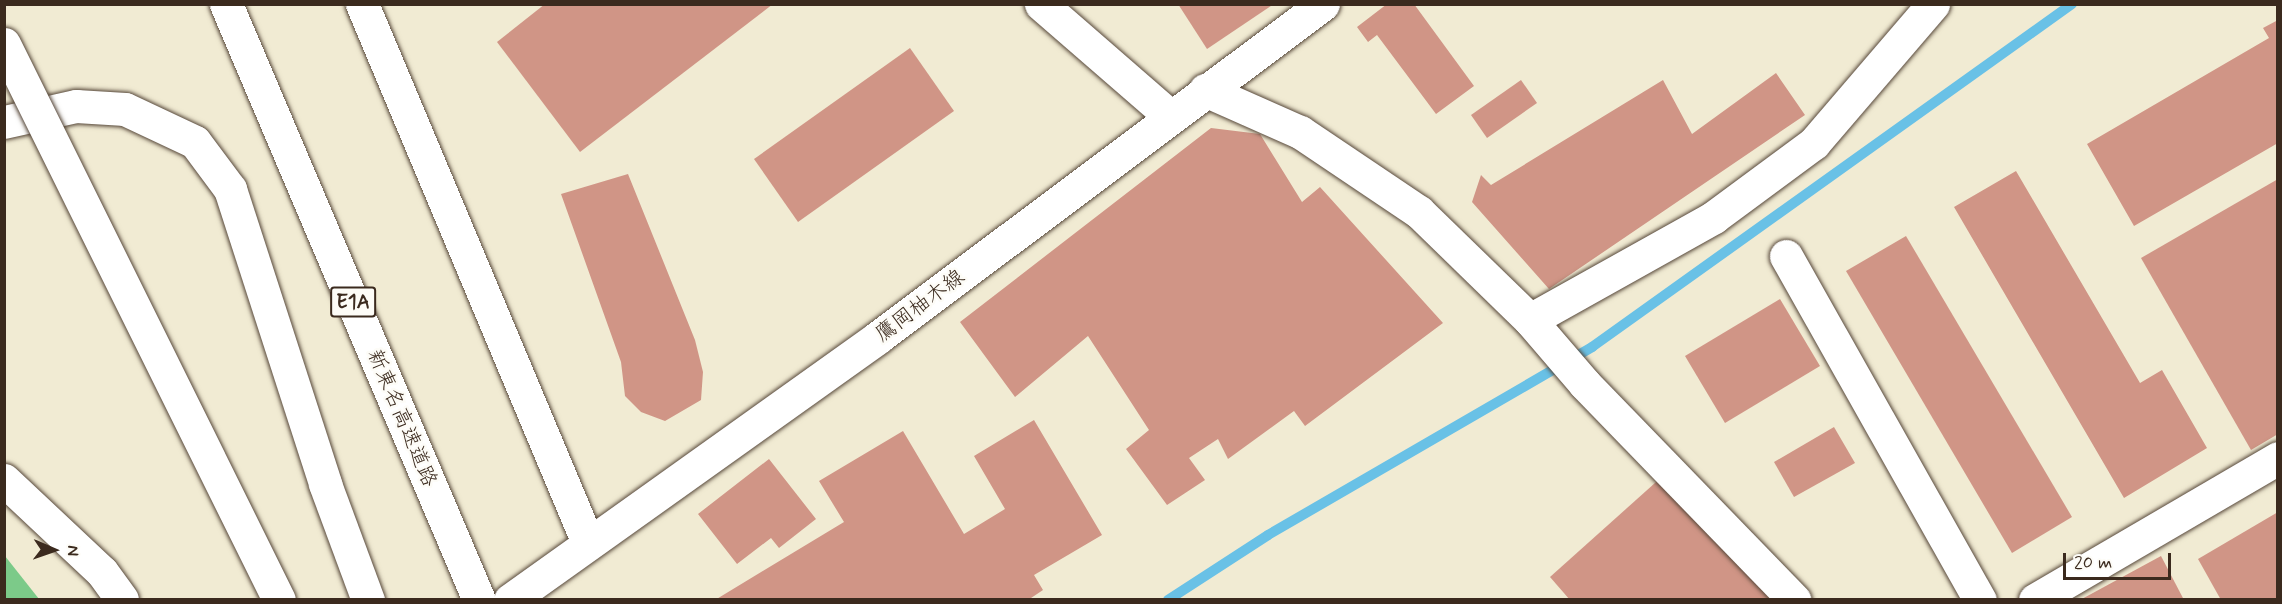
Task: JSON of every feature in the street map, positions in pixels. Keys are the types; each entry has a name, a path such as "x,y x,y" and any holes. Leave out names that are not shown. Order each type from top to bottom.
{"main road":[{"name":"新東名高速道路","path":"226,4 479,600"},
{"path":"362,4 588,543"},
{"path":"1041,4 1171,117"},
{"name":"鷹岡柚木線","path":"510,600 867,345 1323,4"},
{"path":"1539,330 1714,217 1814,143 1933,4"},
{"path":"4,44 279,600"},
{"path":"1205,90 1300,132 1419,212 1539,330 1585,384 1794,600"},
{"path":"4,122 76,106 124,109 195,142 230,189 325,484 368,600"},
{"path":"1786,256 1980,600"},
{"path":"2035,600 2277,459"},
{"path":"4,480 102,572 122,600"}],"green space":[{"path":"5,556 39,599 5,599"}],"building":[{"path":"545,4 773,4 580,152 497,42"},
{"path":"1178,4 1274,4 1207,49"},
{"path":"1387,4 1414,4 1474,86 1436,114 1377,35 1368,42 1357,27"},
{"path":"2278,20 2278,143 2134,226 2087,144 2269,38 2263,28"},
{"path":"910,48 954,111 798,222 754,159"},
{"path":"1776,73 1805,115 1549,289 1472,202 1481,175 1491,185 1663,80 1692,134"},
{"path":"1521,80 1537,103 1487,138 1471,115"},
{"path":"1211,128 1260,134 1302,202 1320,187 1443,323 1305,426 1294,411 1228,459 1218,439 1189,458 1205,480 1167,505 1126,449 1149,430 1088,336 1015,397 960,322"},
{"path":"2016,171 2140,383 2162,370 2207,448 2124,498 1954,207"},
{"path":"628,174 695,340 703,372 701,400 665,421 641,412 625,396 621,362 561,194"},
{"path":"2278,179 2278,434 2251,450 2141,258"},
{"path":"1906,236 2072,517 2012,553 1846,271"},
{"path":"1780,299 1820,366 1725,423 1685,356"},
{"path":"1034,420 1102,535 1034,575 1043,590 1028,600 715,600 844,522 819,481 903,431 964,534 1005,509 974,456"},
{"path":"1834,427 1855,463 1794,497 1774,462"},
{"path":"769,459 816,519 779,548 771,538 737,564 698,514"},
{"path":"1665,474 1776,600 1570,600 1550,577"},
{"path":"2278,512 2278,600 2221,600 2198,559"},
{"path":"2161,556 2184,600 2080,600"}],"waterway":[{"path":"1168,600 1268,535 1592,347 2072,4"}]}
